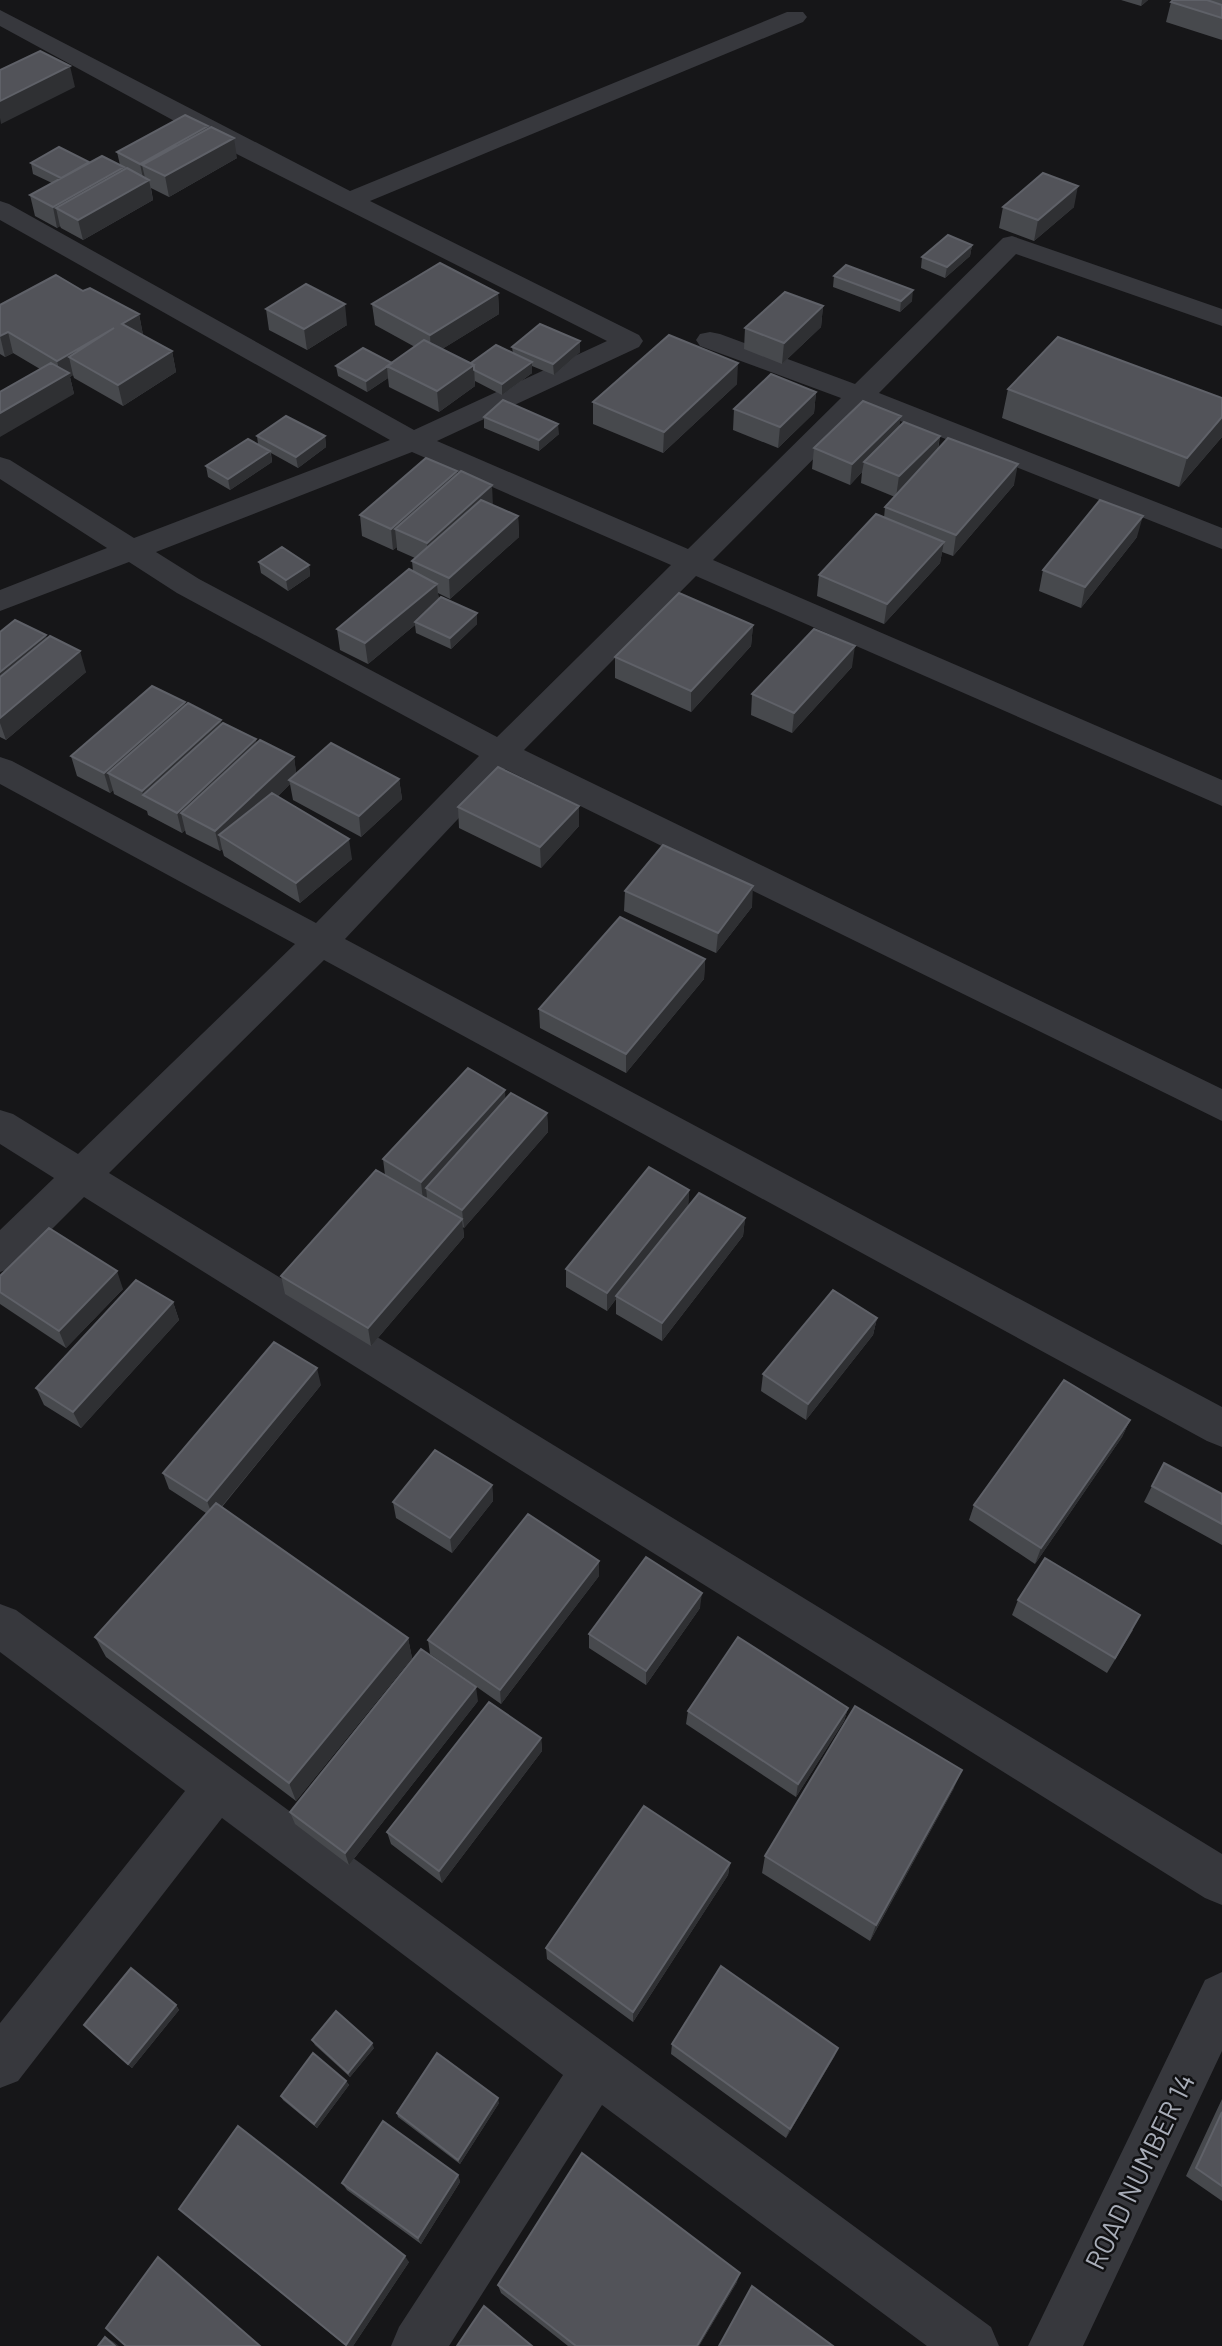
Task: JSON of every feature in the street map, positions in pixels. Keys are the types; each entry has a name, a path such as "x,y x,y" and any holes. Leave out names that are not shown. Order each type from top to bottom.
{"street":[{"path":"0,17 222,137 629,341 413,441 0,601"},
{"path":"349,201 795,17"},
{"path":"0,209 413,441 1222,794"},
{"path":"0,1255 322,940 501,753 1012,244 1222,318"},
{"path":"710,340 860,396 1222,539"},
{"path":"0,466 188,586 501,753 1222,1107"},
{"path":"0,769 322,940 1222,1429"},
{"path":"0,1125 1222,1881"},
{"path":"0,1625 972,2346"},
{"path":"0,2063 217,1787"},
{"name":"ROAD NUMBER 14","path":"1055,2346 1222,1997"},
{"path":"418,2346 596,2069"}],"building":[{"path":"1207,0 1222,5 1222,18 1171,2"},
{"path":"40,51 70,66 0,101 0,70"},
{"path":"185,115 208,126 140,164 117,152"},
{"path":"211,127 234,138 165,176 142,165"},
{"path":"59,147 89,162 61,178 31,163"},
{"path":"102,156 124,167 53,207 30,195"},
{"path":"127,168 149,180 78,220 56,208"},
{"path":"1043,173 1078,186 1038,220 1003,207"},
{"path":"948,235 972,245 947,267 922,257"},
{"path":"440,263 498,293 430,335 372,304"},
{"path":"846,265 913,290 901,301 834,276"},
{"path":"56,275 83,291 90,288 139,314 122,324 172,351 118,385 69,357 114,328 57,361 8,332 0,336 0,305"},
{"path":"306,284 345,304 304,329 266,309"},
{"path":"785,292 823,306 784,343 745,328"},
{"path":"540,324 580,341 553,364 512,347"},
{"path":"669,335 738,363 664,432 593,402"},
{"path":"1058,337 1222,398 1222,417 1187,458 1008,389"},
{"path":"424,340 474,365 437,391 387,366"},
{"path":"496,345 532,362 502,384 474,370 471,363"},
{"path":"363,348 392,363 366,381 336,366"},
{"path":"51,363 69,373 0,413 0,392"},
{"path":"771,374 816,392 780,427 734,409"},
{"path":"503,400 558,424 539,440 484,417"},
{"path":"863,401 901,416 852,464 814,448"},
{"path":"286,416 325,436 296,457 257,436"},
{"path":"904,422 940,436 899,476 864,462"},
{"path":"948,438 1018,464 956,535 885,507"},
{"path":"248,439 270,451 228,479 206,466"},
{"path":"426,458 457,471 391,529 360,515"},
{"path":"461,471 492,485 427,543 395,529"},
{"path":"481,500 518,516 449,578 412,561"},
{"path":"1100,500 1143,516 1085,587 1043,570"},
{"path":"876,514 944,542 887,604 819,575"},
{"path":"282,547 309,565 286,580 259,562"},
{"path":"409,569 437,584 365,643 337,629"},
{"path":"679,593 753,625 691,691 615,657"},
{"path":"441,597 477,613 450,638 415,622"},
{"path":"15,620 46,635 0,672 0,632"},
{"path":"814,629 855,646 794,713 752,694"},
{"path":"50,636 80,651 0,718 0,677"},
{"path":"152,686 185,702 104,773 71,756"},
{"path":"188,703 221,720 142,791 108,773"},
{"path":"223,723 256,739 177,813 143,795"},
{"path":"260,740 294,757 215,831 181,813"},
{"path":"331,743 399,779 359,816 289,780"},
{"path":"498,767 579,806 540,847 458,807"},
{"path":"272,793 349,839 296,883 219,835"},
{"path":"663,845 753,886 718,933 625,891"},
{"path":"620,917 705,959 626,1054 539,1009"},
{"path":"468,1068 505,1090 421,1182 383,1159"},
{"path":"511,1093 547,1113 462,1210 426,1188"},
{"path":"649,1167 689,1190 607,1293 566,1269"},
{"path":"376,1170 462,1219 368,1328 281,1276"},
{"path":"699,1193 745,1218 662,1323 616,1296"},
{"path":"49,1228 117,1271 59,1331 0,1292 0,1276"},
{"path":"136,1280 173,1302 73,1412 36,1388"},
{"path":"833,1290 877,1318 808,1404 763,1374"},
{"path":"274,1342 317,1368 207,1501 163,1473"},
{"path":"1064,1380 1130,1420 1041,1548 974,1505"},
{"path":"435,1450 492,1485 450,1538 393,1502"},
{"path":"1164,1463 1222,1494 1222,1524 1152,1486"},
{"path":"216,1503 408,1638 289,1783 95,1637"},
{"path":"528,1514 599,1561 500,1690 428,1640"},
{"path":"646,1557 702,1593 646,1671 589,1634"},
{"path":"1045,1558 1140,1615 1115,1658 1018,1600"},
{"path":"738,1637 848,1708 798,1784 688,1711"},
{"path":"421,1649 476,1687 345,1853 290,1812"},
{"path":"489,1702 541,1738 439,1871 387,1832"},
{"path":"855,1706 962,1770 876,1925 765,1856"},
{"path":"644,1806 730,1863 633,2012 546,1948"},
{"path":"721,1966 838,2048 790,2129 672,2044"},
{"path":"131,1968 176,2005 128,2064 84,2025"},
{"path":"336,2011 372,2043 348,2073 312,2040"},
{"path":"313,2053 346,2081 314,2124 281,2096"},
{"path":"437,2053 498,2098 458,2160 397,2113"},
{"path":"1222,2112 1222,2186 1196,2168"},
{"path":"383,2121 458,2175 418,2238 342,2183"},
{"path":"238,2126 405,2256 346,2345 179,2209"},
{"path":"582,2153 740,2273 697,2346 576,2346 498,2285"},
{"path":"158,2257 260,2346 126,2346 106,2328"},
{"path":"752,2286 833,2346 719,2346"},
{"path":"484,2306 532,2346 457,2346"},
{"path":"105,2337 115,2346 98,2346"}]}
